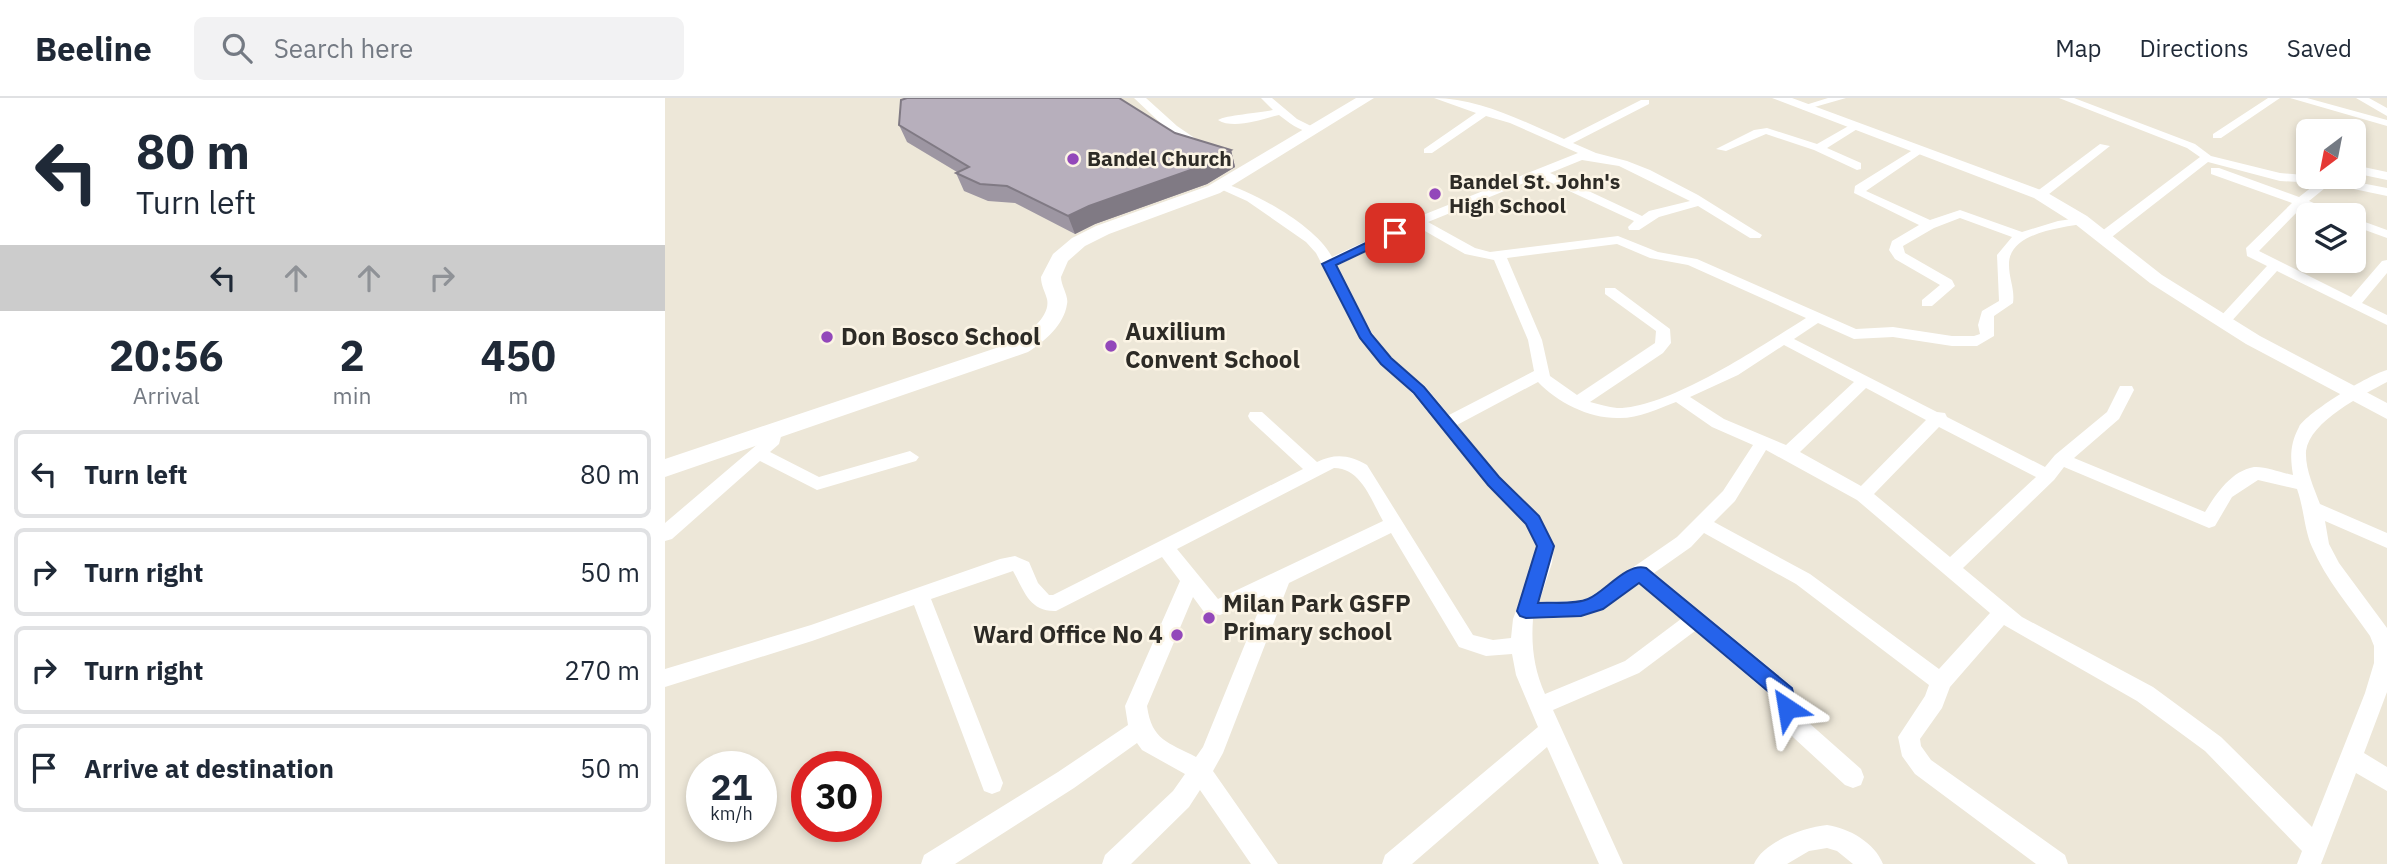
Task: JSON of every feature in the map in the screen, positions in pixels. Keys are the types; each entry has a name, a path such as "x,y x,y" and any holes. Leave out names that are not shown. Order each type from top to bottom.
{"main road":[{"path":"665,468 1021,347 1042,334 1049,325 1058,302 1049,281 1052,272 1082,240 1118,223 1206,195 1367,98"}],"street":[{"path":"1139,98 1153,108 1171,129 1199,145"},
{"path":"1266,98 1293,121 1313,130"},
{"path":"1439,98 1486,111 1591,155 1625,165 1671,185 1755,235"},
{"path":"1469,107 1485,98"},
{"path":"1779,98 2040,195 2081,220 2156,279 2224,321 2387,412"},
{"path":"1804,107 1841,98"},
{"path":"2064,98 2203,152 2202,161 2103,237"},
{"path":"2217,136 2275,98"},
{"path":"2295,98 2387,123"},
{"path":"2361,98 2387,113"},
{"path":"1564,143 1645,102"},
{"path":"1224,120 1247,119 1281,111"},
{"path":"1428,151 1486,111"},
{"path":"1818,148 1856,126"},
{"path":"1722,149 1758,132 1767,131 1818,148 1857,166"},
{"path":"2040,195 2104,146"},
{"path":"1920,150 1859,189 1860,193 1929,225"},
{"path":"1329,264 1418,222 1581,156 1591,155"},
{"path":"2202,161 2296,178"},
{"path":"2202,161 2303,203"},
{"path":"2366,172 2387,176"},
{"path":"1540,173 1643,221"},
{"path":"1222,187 1251,198 1298,229 1322,251 1365,335 1386,361 1419,390 1493,481 1533,520 1545,546 1526,611 1521,644 1527,675 1611,864"},
{"path":"2366,188 2387,192"},
{"path":"2317,189 2253,248 2252,253 2255,257 2387,321"},
{"path":"1418,222 1470,251 1500,257 1618,240 1654,214 1699,202"},
{"path":"1927,303 1943,292 1948,286 1947,282 1900,256 1896,250 1897,244 1929,225 1960,214 2020,236"},
{"path":"1618,240 1655,255 1692,262 1854,334 1893,332 1952,341 1977,341 1987,336 1987,314 2006,303 2009,286 2002,264 2009,246 2020,236 2081,220"},
{"path":"2366,226 2387,234"},
{"path":"1500,257 1535,340 1543,379 1586,407 1617,413 1636,410 1678,396 1733,371 1818,317"},
{"path":"2353,304 2387,264"},
{"path":"2224,321 2274,265"},
{"path":"1578,402 1663,343 1663,329 1610,291"},
{"path":"1783,339 1939,417 2048,476"},
{"path":"1447,423 1542,373"},
{"path":"1678,396 1718,423 1788,453 1863,495 2002,613 2025,629 2145,694 2213,744 2312,855 2377,693 2384,663 2384,646 2379,632 2332,568 2320,544 2298,451 2307,427 2352,394 2387,375"},
{"path":"1788,453 1865,380"},
{"path":"1951,568 2048,476 2061,459 2113,415 2126,390"},
{"path":"1256,416 1315,470"},
{"path":"1863,495 1939,417"},
{"path":"665,534 759,453 773,440 774,433"},
{"path":"1526,611 1581,609 1597,603 1685,542 1729,496 1763,442"},
{"path":"759,453 817,484 910,457"},
{"path":"2061,459 2209,521 2225,492 2256,472 2304,484"},
{"path":"665,678 812,634 1000,566 1015,563 1022,567 1027,582 1040,602 1047,605 1056,603 1331,462 1353,464 1361,469 1466,641 1479,648 1496,649 1521,644"},
{"path":"2313,508 2387,541"},
{"path":"1164,546 1211,606 1220,607 1394,524"},
{"path":"1702,524 1803,579 1941,682"},
{"path":"1640,573 1785,694 1790,720 1853,777"},
{"path":"1191,580 1136,706 1139,729 1150,743 1200,771 1266,864"},
{"path":"1114,864 1181,799 1212,753 1280,580"},
{"path":"920,595 992,783"},
{"path":"2361,609 2387,624"},
{"path":"2002,613 1941,682 1934,701 1909,737 1910,749 1923,766 2056,864"},
{"path":"1540,706 1632,667 1696,619"},
{"path":"933,864 1066,780 1139,729"},
{"path":"1394,864 1551,730"},
{"path":"2351,757 2387,780"},
{"path":"1766,864 1788,850 1823,837 1838,838 1871,864"}],"building":[{"name":"Bandel Church","path":"1119,98 1175,133 1231,150 1202,166 1068,216 1007,186 980,184 956,173 969,167 899,125 901,100"}],"place":[{"name":"Bandel Church","path":"1073,159"},
{"name":"Bandel St. John's High School","path":"1435,194"},
{"name":"Don Bosco School","path":"827,337"},
{"name":"Auxilium Convent School","path":"1111,346"},
{"name":"Milan Park GSFP Primary school","path":"1209,618"},
{"name":"Ward Office No 4","path":"1177,635"}],"route":[{"path":"1395,233 1329,264 1365,335 1386,361 1419,390 1493,481 1533,520 1545,546 1526,611 1581,609 1597,603 1640,573 1785,694 1787,708"}]}
